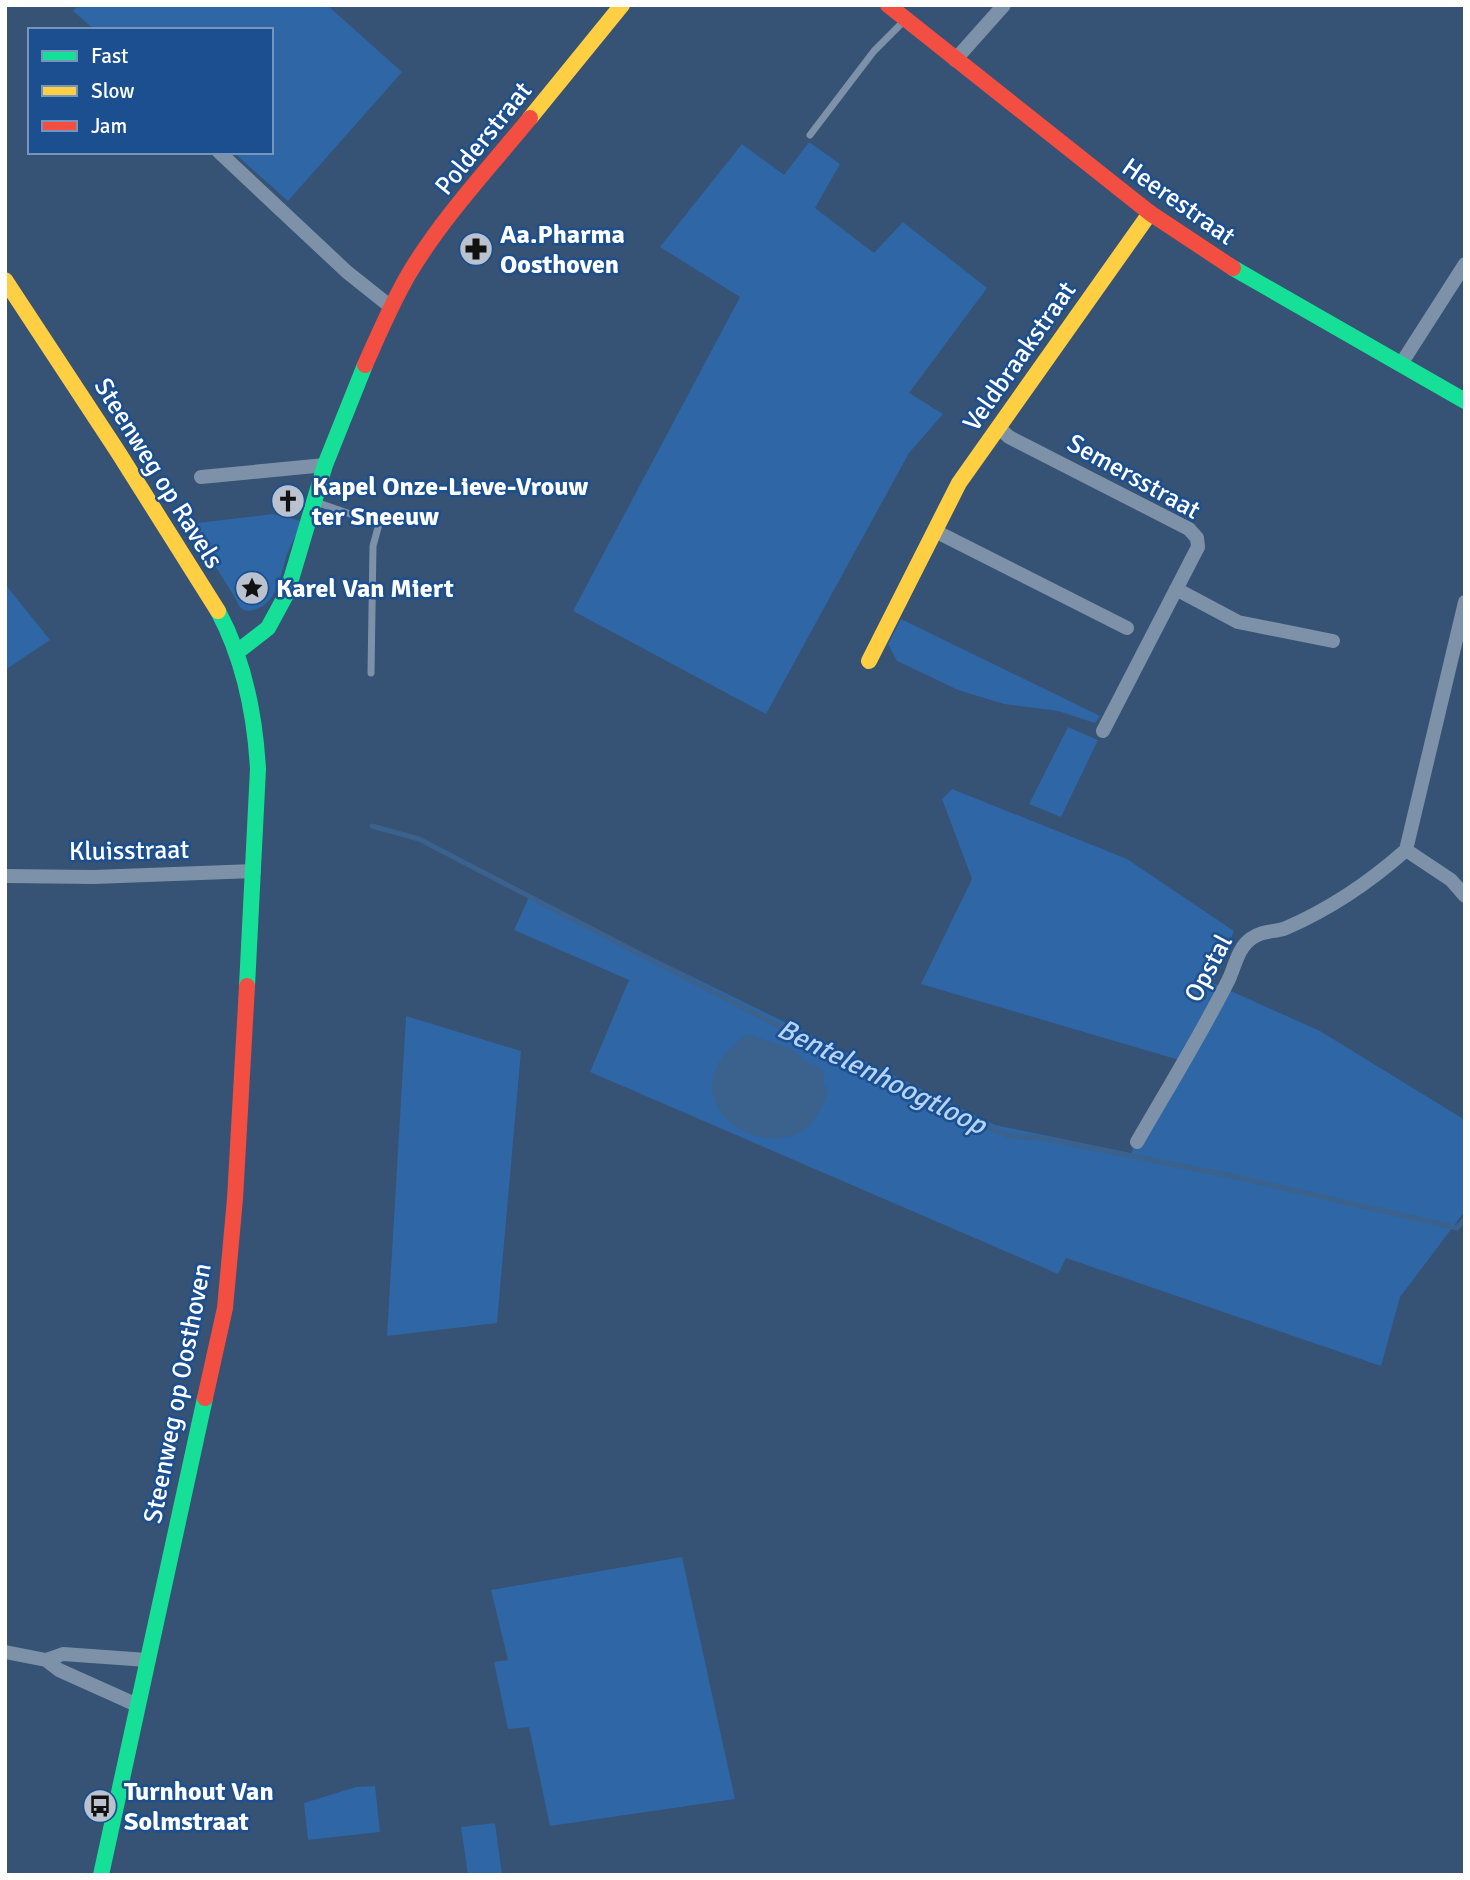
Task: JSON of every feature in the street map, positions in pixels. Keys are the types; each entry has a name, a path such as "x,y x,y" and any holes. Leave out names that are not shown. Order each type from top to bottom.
{"street":[{"name":"Polderstraat","path":"237,652 268,628 287,593 324,465 391,307 418,258 622,5"},
{"name":"Heerestraat","path":"888,5 1150,213 1239,272 1465,401"},
{"path":"955,60 1004,5"},
{"path":"221,154 347,272 391,307"},
{"name":"Veldbraakstraat","path":"869,661 959,483 1150,213"},
{"path":"1401,364 1465,264"},
{"name":"Steenweg op Ravels","path":"5,279 219,612 237,652 256,738 258,769 254,872"},
{"name":"Semersstraat","path":"999,428 1009,437 1189,529 1197,538 1198,547 1103,731"},
{"path":"201,477 324,465"},
{"path":"935,531 1127,628"},
{"path":"1176,589 1238,621 1333,641"},
{"path":"1465,602 1406,850 1451,880 1465,896"},
{"name":"Opstal","path":"1137,1142 1207,1022 1238,955 1249,939 1268,930 1283,930 1318,912 1360,886 1406,850"},
{"name":"Kluisstraat","path":"5,876 94,877 254,872"},
{"name":"Steenweg op Oosthoven","path":"101,1875 225,1308 254,872"},
{"path":"5,1652 46,1660 59,1670 137,1705"},
{"path":"46,1660 63,1654 147,1660"}],"lane":[{"path":"810,135 866,60 905,19"},
{"path":"315,502 379,524 373,546 371,673"}],"shaded area":[{"path":"78,5 327,5 402,72 288,201 235,154 273,154 273,28 93,28 73,11"},
{"path":"809,142 840,164 815,208 874,253 903,222 987,288 909,393 943,414 909,453 766,714 573,611 740,297 660,247 742,144 784,175"},
{"path":"272,514 301,521 300,525 273,594 262,607 245,610 239,605 189,524"},
{"path":"5,584 50,640 5,670"},
{"path":"901,619 1100,716 1095,723 1058,711 1004,704 958,690 897,661 888,644"},
{"path":"1068,727 1098,740 1061,817 1029,804"},
{"path":"952,789 1127,859 1234,931 1213,983 1320,1031 1465,1120 1465,1211 1400,1297 1381,1366 1066,1258 1058,1274 590,1072 629,980 514,930 529,897 995,1125 1131,1153 1179,1060 921,984 972,879 942,799"},
{"path":"406,1016 521,1051 497,1323 387,1336"},
{"path":"748,1034 789,1048 824,1073 823,1085 827,1087 825,1100 819,1112 802,1131 779,1138 755,1135 733,1124 717,1106 712,1084 721,1059"},
{"path":"682,1557 735,1799 550,1826 529,1727 508,1729 494,1662 508,1660 491,1590"},
{"path":"375,1786 380,1832 308,1840 304,1803 356,1787"},
{"path":"495,1823 502,1875 468,1875 461,1827"}],"waterway":[{"name":"Bentelenhoogtloop","path":"372,826 419,839 917,1098 1010,1136 1042,1138 1236,1177 1457,1228 1465,1219"}],"traffic: fast":[{"path":"1233,268 1465,401"},
{"path":"237,652 268,628 287,593 325,465 365,365"},
{"path":"218,611 241,667 251,708 258,769 247,986"},
{"path":"101,1875 205,1398"}],"traffic: slow":[{"path":"530,118 622,5"},
{"path":"869,661 959,483 1150,213"},
{"path":"5,280 218,611"}],"traffic: jam":[{"path":"888,5 1150,213 1233,268"},
{"path":"365,365 397,295 423,252 467,193 530,118"},
{"path":"205,1398 225,1308 235,1199 247,986"}],"place":[{"name":"Aa.Pharma Oosthoven","path":"476,249"},
{"name":"Kapel Onze-Lieve-Vrouw ter Sneeuw","path":"288,501"},
{"name":"Karel Van Miert","path":"252,588"},
{"name":"Turnhout Van Solmstraat","path":"100,1806"}]}
